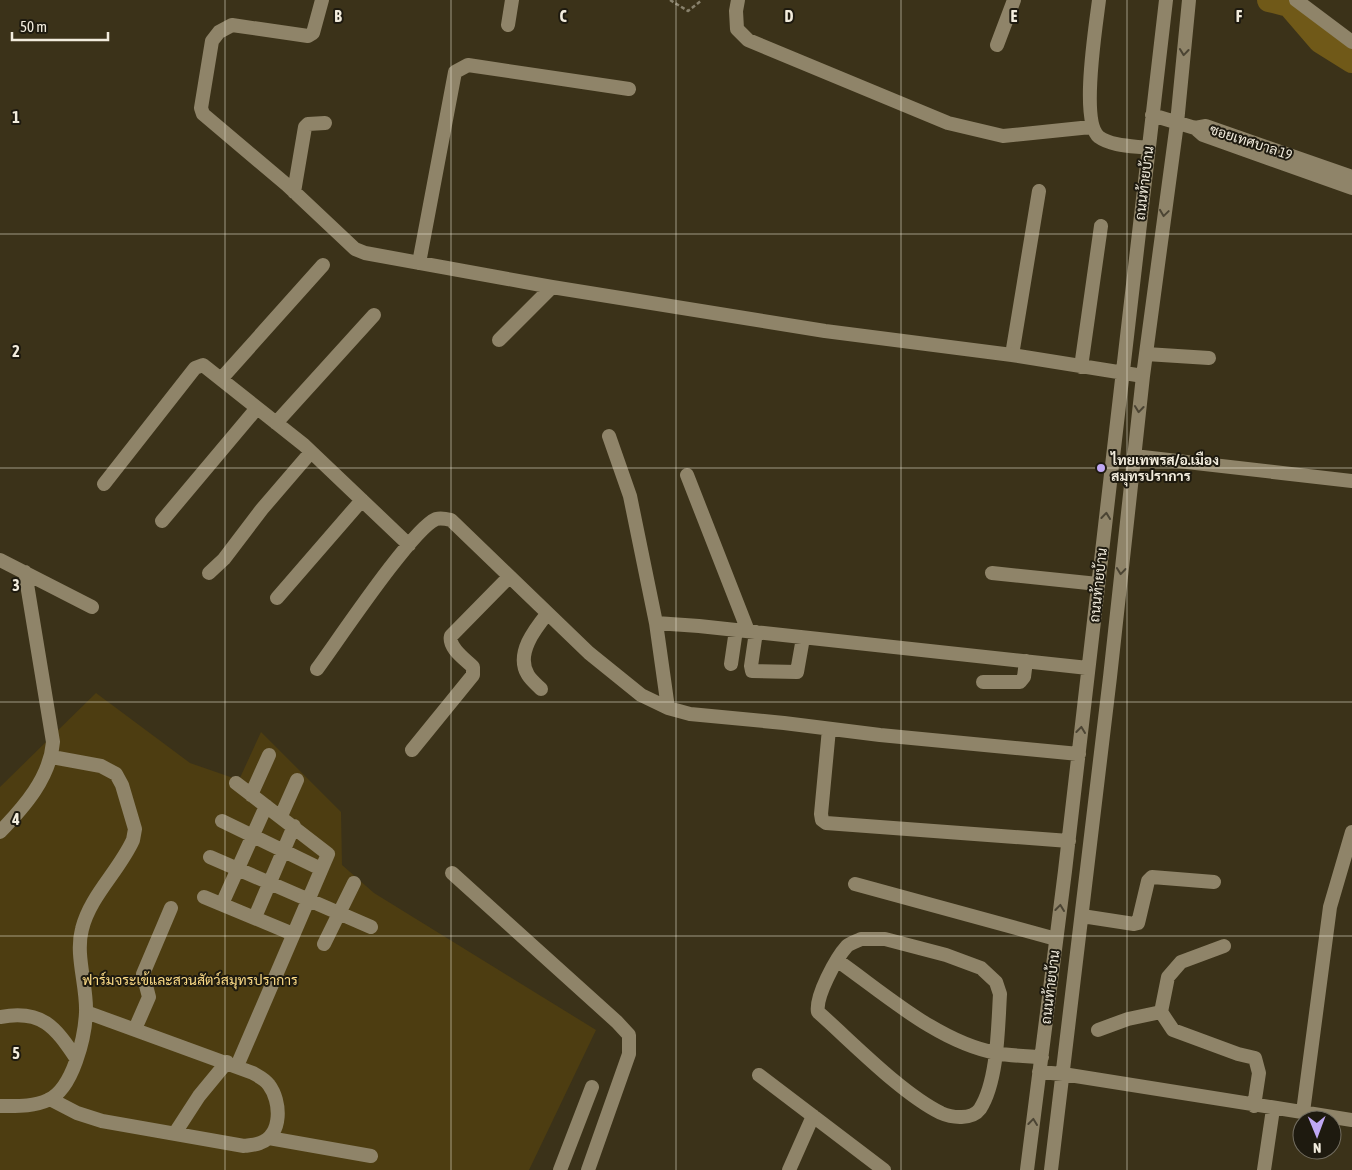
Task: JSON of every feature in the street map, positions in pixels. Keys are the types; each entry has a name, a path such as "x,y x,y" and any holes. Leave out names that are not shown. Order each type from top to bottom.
{"street":[{"path":"322,0 313,33 308,36 232,25 219,32 212,41 202,96 202,114 294,192 355,249 365,253 552,287 825,331 1012,355 1142,376"},
{"path":"508,24 512,0"},
{"path":"738,0 736,11 737,30 748,40 948,123 1003,136 1091,127"},
{"path":"997,46 1014,0"},
{"path":"1098,0 1090,94 1091,127 1099,137 1114,143 1148,148"},
{"path":"1296,0 1352,42"},
{"path":"1166,3 1189,4"},
{"name":"ถนนท้ายบ้าน","path":"1027,1170 1068,841 1121,374 1166,3"},
{"name":"ถนนท้ายบ้าน","path":"1051,1170 1082,916 1142,376 1177,123 1189,4"},
{"path":"420,263 455,72 461,67 468,65 629,89"},
{"path":"1152,115 1196,128"},
{"path":"294,192 305,127 308,124 325,123"},
{"name":"ซอยเทศบาล 19","path":"1196,128 1206,126 1352,177"},
{"name":"ซอยเทศบาล 19","path":"1196,128 1203,135 1352,188"},
{"path":"1012,355 1039,191"},
{"path":"1081,367 1102,226"},
{"path":"221,379 323,265"},
{"path":"499,340 552,287"},
{"path":"276,423 374,314"},
{"path":"1146,354 1209,358"},
{"path":"104,484 195,368 203,365 311,452 409,545"},
{"path":"162,521 257,408"},
{"path":"609,436 630,496 656,623 668,708"},
{"path":"209,573 224,559 262,509 311,452"},
{"path":"1134,456 1352,481"},
{"path":"687,475 747,631 752,671 797,672 802,638"},
{"path":"277,598 362,500"},
{"path":"317,669 409,545 436,519 451,520 508,577 589,652 641,695 668,708 690,714 880,736 1078,754"},
{"path":"0,560 92,607"},
{"path":"0,832 38,785 52,757 53,742 25,572"},
{"path":"992,573 1098,584"},
{"path":"412,750 473,675 473,667 452,646 451,636 508,577"},
{"path":"541,689 527,674 525,662 526,648 532,633 547,614"},
{"path":"656,623 1088,668"},
{"path":"731,664 747,631"},
{"path":"983,682 1020,682 1024,677 1026,661"},
{"path":"829,729 821,814 822,820 826,823 1068,841"},
{"path":"251,794 269,755"},
{"path":"0,1106 34,1105 50,1099 60,1090 71,1072 82,1042 86,1012 81,947 82,930 88,914 128,851 134,829 122,785 116,774 102,766 52,757"},
{"path":"281,816 297,780"},
{"path":"175,1133 198,1096 232,1064 328,854 236,783"},
{"path":"222,904 266,806"},
{"path":"222,822 321,869"},
{"path":"255,917 294,826"},
{"path":"1303,1110 1330,907 1352,832"},
{"path":"210,857 371,927"},
{"path":"452,873 629,1035 629,1054 588,1170"},
{"path":"1082,916 1138,923 1148,881 1152,877 1214,882"},
{"path":"324,944 354,883"},
{"path":"855,884 1056,939"},
{"path":"204,897 293,934"},
{"path":"135,1029 149,997 143,974 171,908"},
{"path":"885,938 946,954 981,968 996,982 1000,994 990,1088 979,1110 971,1116 959,1118 942,1114 891,1076 818,1012 816,1003 838,961 847,945 861,939 885,938"},
{"path":"1224,946 1180,962 1168,977 1160,1012 1173,1030 1238,1054 1255,1058 1259,1073 1254,1106"},
{"path":"838,961 919,1020 953,1038 994,1053 1042,1057"},
{"path":"50,1099 77,1113 102,1121 244,1146 261,1143 269,1138 278,1122 278,1109 268,1082 232,1064 86,1012"},
{"path":"1098,1030 1160,1012"},
{"path":"0,1017 33,1017 50,1024 76,1058"},
{"path":"1039,1072 1063,1074 1292,1111"},
{"path":"759,1076 884,1170"},
{"path":"560,1170 592,1086"},
{"path":"1264,1170 1273,1109"},
{"path":"789,1170 813,1116"},
{"path":"269,1138 371,1156"}],"path":[{"path":"670,0 688,11 702,0"}],"green space":[{"name":"ฟาร์มจระเข้และสวนสัตว์สมุทรปราการ","path":"96,693 190,763 239,780 261,732 341,812 342,865 374,893 596,1030 529,1170 0,1170 0,787"}],"waterway":[{"path":"1269,0 1289,5 1320,41 1352,61"}],"place":[{"name":"ไทยเทพรส/อ.เมือง สมุทรปราการ","path":"1101,468"}]}
